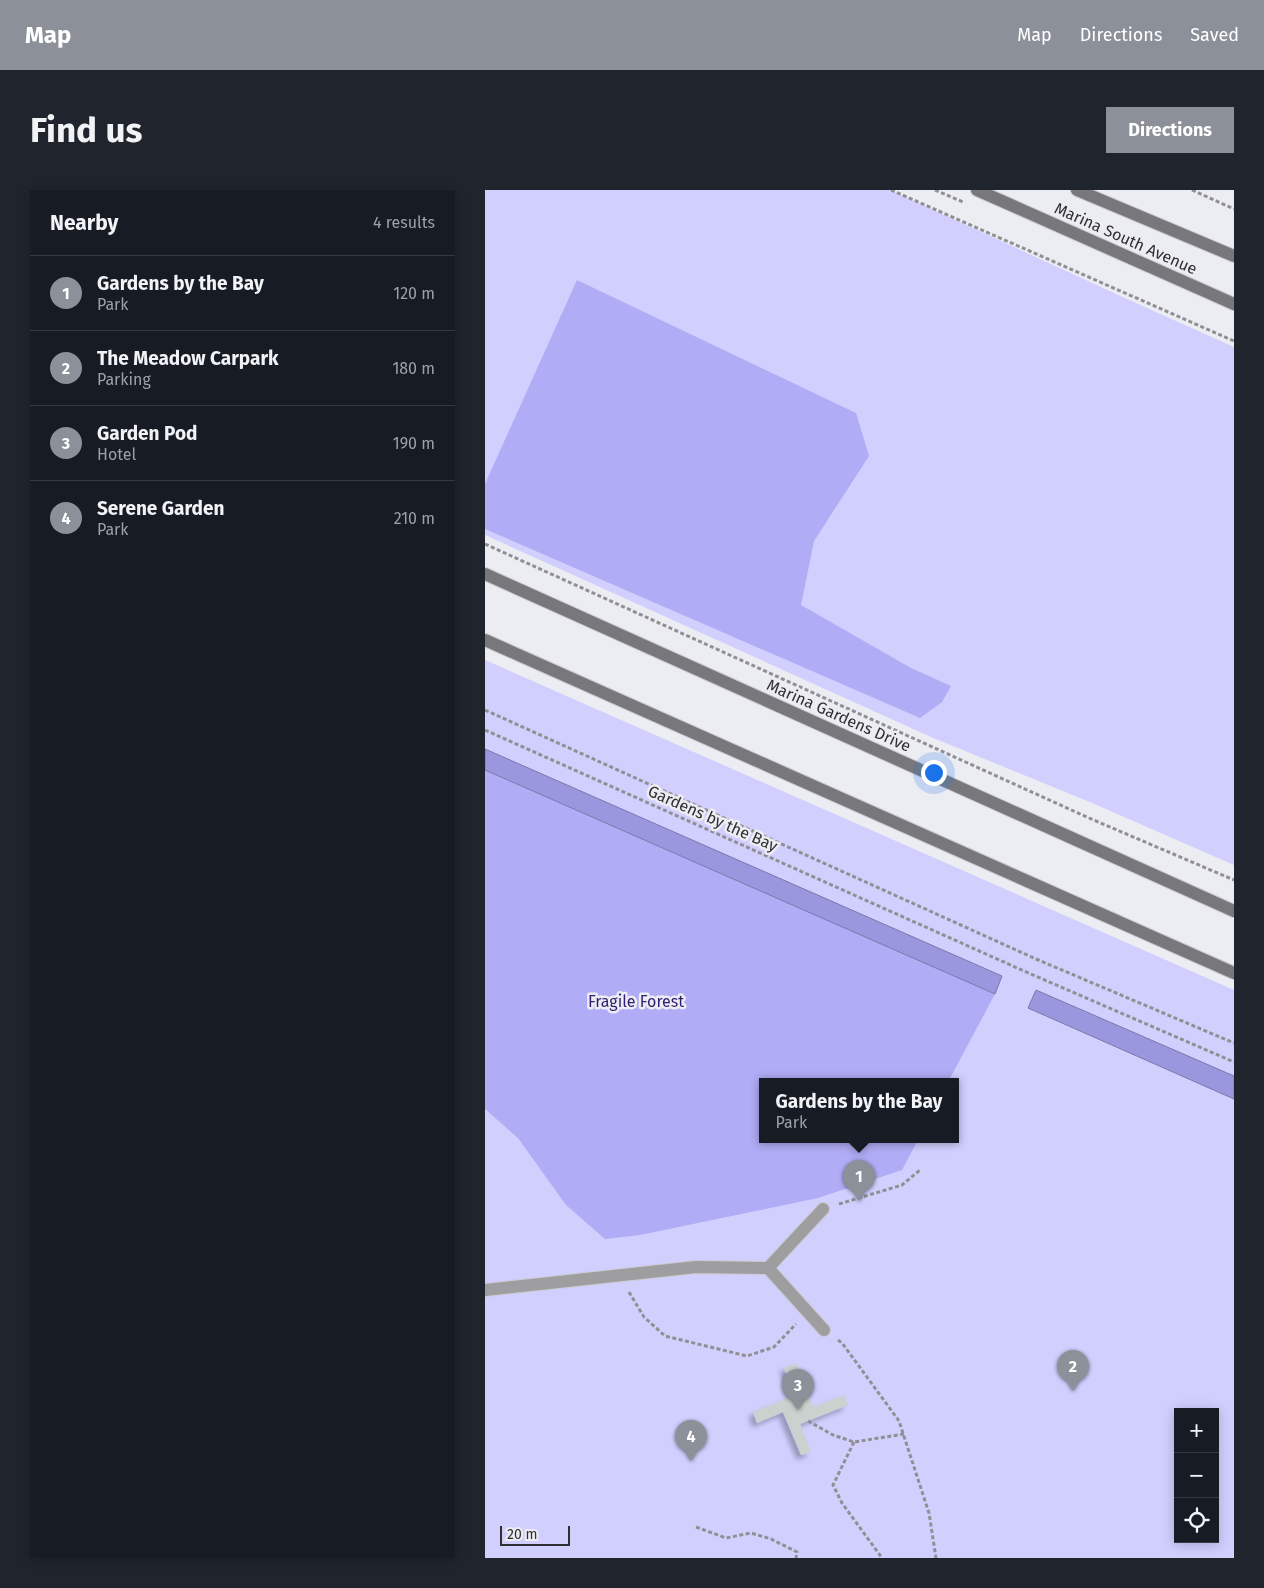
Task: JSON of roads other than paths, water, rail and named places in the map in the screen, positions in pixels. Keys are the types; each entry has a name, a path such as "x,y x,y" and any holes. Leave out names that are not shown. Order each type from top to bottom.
{"main road":[{"name":"Marina South Avenue","path":"977,190 1234,304"},
{"name":"Marina South Avenue","path":"1077,190 1234,256"},
{"name":"Marina Gardens Drive","path":"485,574 1234,911"},
{"path":"485,640 1234,973"}],"street":[{"path":"768,1268 823,1209"},
{"path":"485,1290 696,1267 768,1268 825,1330"}],"place":[{"name":"Gardens by the Bay","path":"859,1201"},
{"name":"The Meadow Carpark","path":"1073,1391"},
{"name":"Garden Pod","path":"798,1410"},
{"name":"Serene Garden","path":"691,1461"}],"park label":[{"name":"Fragile Forest","path":"636,1001"}]}
